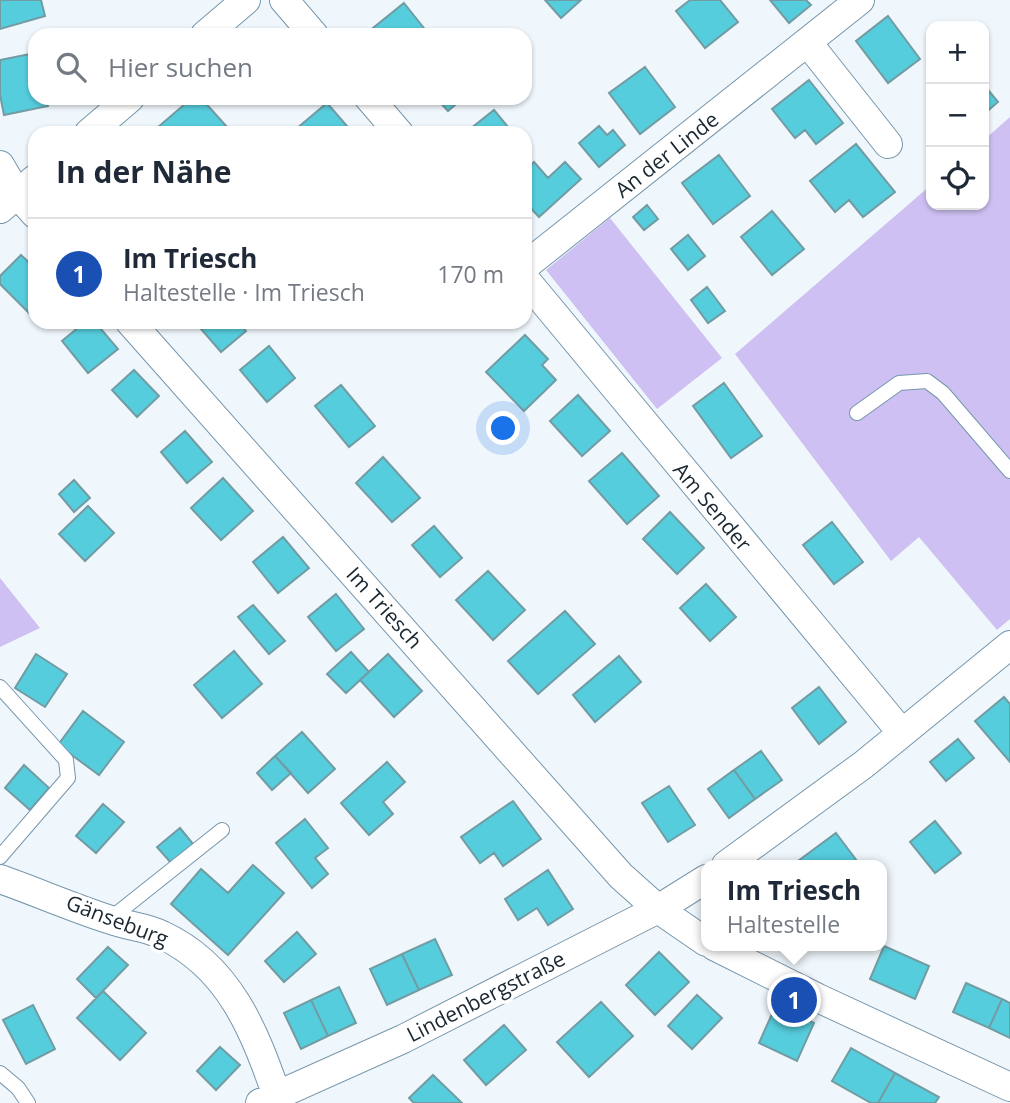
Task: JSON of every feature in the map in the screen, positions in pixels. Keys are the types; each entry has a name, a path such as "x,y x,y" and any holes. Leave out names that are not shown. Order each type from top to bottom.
{"street":[{"path":"213,28 246,0"},
{"path":"284,0 308,28"},
{"name":"An der Linde","path":"532,261 860,0"},
{"path":"808,43 888,145"},
{"path":"97,126 122,105"},
{"path":"375,105 393,126"},
{"path":"0,165 22,199"},
{"name":"Am Sender","path":"532,287 902,733"},
{"name":"Im Triesch","path":"137,329 621,876 658,909 701,939"},
{"path":"733,860 902,733 1010,645"},
{"name":"Gänseburg","path":"0,879 109,920 161,934 204,960 237,1000 258,1041 273,1101"},
{"name":"Lindenbergstraße","path":"273,1101 403,1039 658,909 701,882"},
{"path":"724,951 1010,1087"}],"lane":[{"path":"857,413 899,383 927,381 943,393 1010,471"},
{"path":"0,687 66,760 68,778 0,857"},
{"path":"109,920 222,830"},
{"path":"0,1073 18,1088 28,1103"}],"shaded area":[{"path":"1010,117 1010,619 997,630 919,537 891,561 735,354 926,189 926,210 989,210 989,136"},
{"path":"610,218 722,358 657,409 546,270"},
{"path":"0,578 40,628 0,647"}],"building":[{"path":"0,0 41,0 45,16 0,29"},
{"path":"545,0 581,0 561,18"},
{"path":"690,0 720,0 738,22 705,48 676,11"},
{"path":"770,0 806,0 811,5 789,23"},
{"path":"404,3 424,28 373,28"},
{"path":"888,16 920,59 888,83 856,41"},
{"path":"28,54 28,105 48,106 4,115 0,95 0,60"},
{"path":"645,67 675,107 640,134 609,93"},
{"path":"809,80 843,123 816,144 805,130 795,138 772,109"},
{"path":"989,91 998,102 989,110"},
{"path":"184,105 207,105 226,126 159,126"},
{"path":"325,105 329,105 347,126 300,126"},
{"path":"442,105 455,105 448,111"},
{"path":"494,110 507,126 474,126"},
{"path":"599,126 607,135 613,130 625,145 599,167 579,143"},
{"path":"856,144 895,192 863,217 849,200 835,212 810,181"},
{"path":"719,155 750,196 713,224 682,183"},
{"path":"534,162 548,178 565,162 581,179 539,217 532,210"},
{"path":"647,205 658,219 644,230 633,217"},
{"path":"772,211 804,249 772,275 741,237"},
{"path":"688,235 705,256 688,270 671,249"},
{"path":"21,255 28,262 28,312 0,284 0,276"},
{"path":"707,287 725,311 708,323 691,300"},
{"path":"77,329 101,329 118,349 88,373 62,341"},
{"path":"201,329 244,329 246,331 221,352"},
{"path":"525,335 548,359 542,365 556,380 524,411 486,372"},
{"path":"269,346 295,378 267,402 240,370"},
{"path":"134,370 159,396 137,417 112,390"},
{"path":"724,383 762,436 731,458 693,406"},
{"path":"341,385 375,426 349,447 315,406"},
{"path":"578,395 610,431 582,456 550,421"},
{"path":"185,431 212,462 187,483 161,452"},
{"path":"622,453 659,496 627,524 589,481"},
{"path":"383,457 420,498 392,522 356,483"},
{"path":"223,478 253,511 221,540 191,508"},
{"path":"74,480 90,498 74,512 59,494"},
{"path":"88,506 114,533 85,561 59,534"},
{"path":"670,512 704,548 677,574 643,539"},
{"path":"832,522 863,562 834,584 803,545"},
{"path":"434,526 462,558 440,577 412,545"},
{"path":"283,537 309,568 278,593 253,562"},
{"path":"488,571 525,610 493,640 456,600"},
{"path":"706,584 736,617 710,641 680,608"},
{"path":"336,594 364,629 336,651 308,617"},
{"path":"253,605 285,641 269,654 238,617"},
{"path":"565,611 595,644 538,694 508,661"},
{"path":"234,651 262,684 222,718 194,685"},
{"path":"351,652 369,672 346,693 327,674"},
{"path":"36,654 67,674 45,707 15,688"},
{"path":"388,654 422,691 394,717 360,680"},
{"path":"619,656 641,682 595,722 573,695"},
{"path":"819,687 846,722 819,744 792,708"},
{"path":"1004,697 1010,704 1010,762 975,721"},
{"path":"83,711 124,742 99,775 58,745"},
{"path":"302,732 335,769 308,793 275,756"},
{"path":"958,739 974,758 946,781 930,762"},
{"path":"761,751 782,780 755,799 734,770"},
{"path":"275,756 291,773 272,790 257,773"},
{"path":"387,762 405,782 383,802 393,814 369,835 341,803"},
{"path":"24,765 49,788 30,810 5,788"},
{"path":"734,770 755,799 729,818 708,789"},
{"path":"669,786 695,825 668,842 642,803"},
{"path":"513,801 541,839 503,866 494,853 480,863 461,837"},
{"path":"103,804 124,822 96,853 76,836"},
{"path":"305,819 328,848 315,858 328,874 312,888 276,843"},
{"path":"935,821 961,853 935,873 910,842"},
{"path":"180,828 194,845 171,863 157,847"},
{"path":"836,833 856,860 799,860"},
{"path":"253,865 284,893 228,955 171,904 201,869 228,893"},
{"path":"548,870 573,909 548,925 537,908 518,920 505,899"},
{"path":"297,932 316,954 284,982 265,961"},
{"path":"435,939 452,975 419,990 402,954"},
{"path":"108,947 128,965 96,998 77,979"},
{"path":"887,947 929,966 915,999 870,979 882,951 887,951"},
{"path":"659,952 689,982 655,1015 626,985"},
{"path":"402,954 419,990 387,1005 370,969"},
{"path":"966,983 1002,999 989,1028 953,1012"},
{"path":"339,987 356,1023 328,1036 311,1000"},
{"path":"103,991 146,1033 120,1060 77,1018"},
{"path":"697,995 722,1018 692,1049 668,1026"},
{"path":"1002,999 1010,1003 1010,1038 989,1028"},
{"path":"311,1000 328,1036 301,1049 284,1013"},
{"path":"601,1002 633,1036 589,1077 557,1042"},
{"path":"33,1005 55,1049 26,1064 3,1020"},
{"path":"776,1005 814,1023 797,1061 759,1043"},
{"path":"504,1025 526,1050 486,1085 464,1060"},
{"path":"220,1047 240,1065 216,1090 197,1071"},
{"path":"851,1048 895,1073 878,1103 871,1103 832,1081"},
{"path":"895,1073 939,1097 935,1103 878,1103"},
{"path":"433,1075 462,1103 414,1103 409,1098"}],"place":[{"name":"Im Triesch","path":"794,1000"}]}
